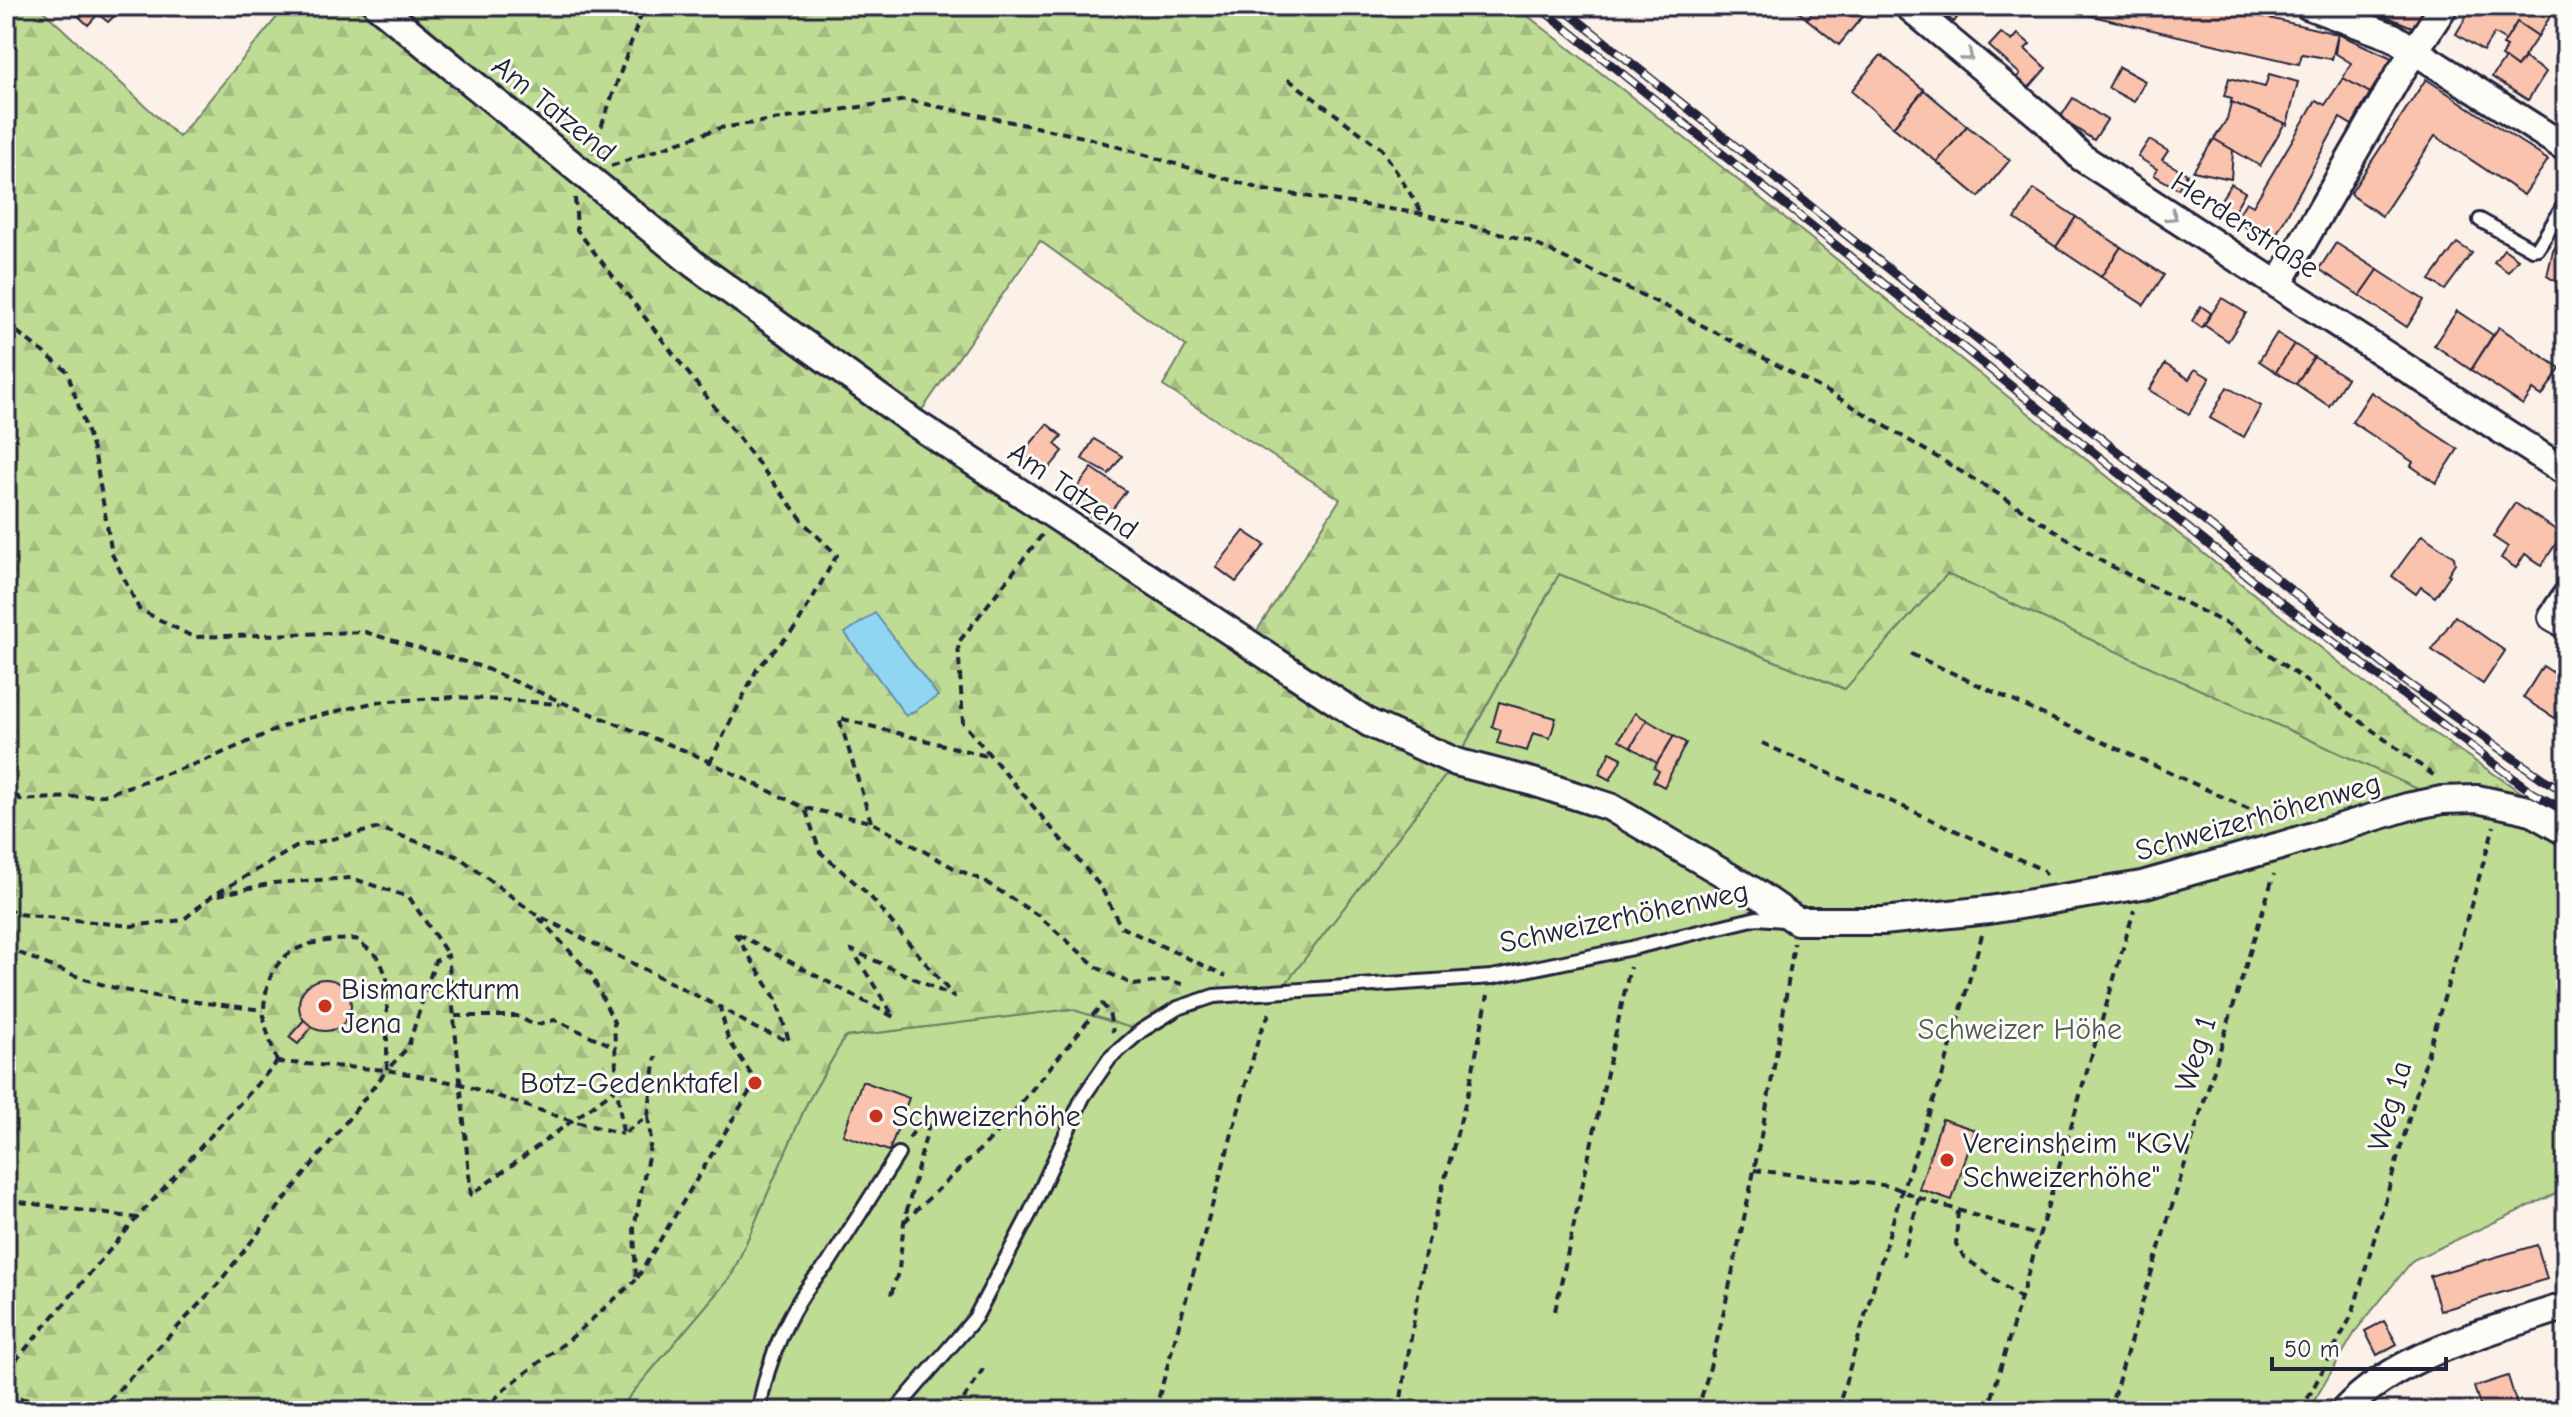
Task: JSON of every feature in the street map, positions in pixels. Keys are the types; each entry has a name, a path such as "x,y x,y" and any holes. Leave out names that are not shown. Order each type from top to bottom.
{"street":[{"name":"Am Tatzend","path":"378,6 708,274 913,422 1369,723 1456,762 1610,807 1755,892 1797,921"},
{"name":"Herderstraße","path":"1908,6 2046,121 2081,157 2566,472"},
{"path":"2309,6 2393,37 2566,148"},
{"path":"2278,285 2398,76 2444,6"},
{"path":"2566,596 2552,617 2566,625"},
{"name":"Schweizerhöhenweg","path":"1797,921 1883,921 1989,910 2142,885 2407,807 2442,800 2477,799 2528,810 2566,832"},
{"path":"2344,1411 2358,1397 2415,1360 2566,1306"}],"lane":[{"path":"2480,220 2532,249 2538,248 2566,202"},
{"name":"Schweizerhöhenweg","path":"895,1411 975,1318 1030,1213 1083,1097 1110,1058 1141,1031 1178,1008 1214,996 1492,977 1757,918 1797,921"},
{"path":"759,1411 770,1358 813,1279 828,1264 898,1154"}],"path":[{"path":"644,6 574,200 577,230 807,526 837,555 796,627 757,669 710,762"},
{"path":"1288,79 1382,149 1423,214"},
{"path":"584,175 720,128 906,100 1088,138 1264,190 1423,214 1527,240 1671,309 1832,394 2000,495 2103,562 2231,626 2439,779"},
{"path":"6,323 67,371 95,456 112,554 139,609 193,637 365,632 482,667 710,762 805,808 871,822 984,881 1039,916 1098,968 1134,985 1169,980 1214,996 1230,978 1121,927 1101,887 963,723 958,643 1055,518"},
{"path":"1911,654 2271,819 2280,846"},
{"path":"6,786 21,800 104,795 206,760 296,721 376,702 455,697 566,704"},
{"path":"871,822 839,718 992,757"},
{"path":"1762,743 2043,870 2057,899"},
{"name":"Weg 1a","path":"2301,1411 2352,1315 2500,804"},
{"path":"535,914 720,1007 755,1028 789,1041 776,999 734,932 894,1017 852,950 954,997 868,894 820,852 805,808"},
{"path":"6,908 18,914 131,926 183,920 212,896 296,847 380,828 459,857 535,914 591,974 614,1022 623,1134"},
{"name":"Weg 1","path":"2109,1411 2280,846"},
{"path":"212,896 273,883 351,878 409,897 448,955 471,1195 617,1088"},
{"path":"1988,1411 2142,885"},
{"path":"1837,1411 1902,1190 1942,1077 1989,910"},
{"path":"1697,1411 1728,1293 1754,1170 1782,1026 1797,921"},
{"path":"277,1062 263,1010 272,973 288,952 322,940 356,939 378,957 387,977 387,1070"},
{"path":"6,947 63,972 107,985 172,998 263,1010"},
{"path":"1555,1311 1632,948"},
{"path":"6,1397 101,1409 217,1285 408,1047 435,961 448,955"},
{"path":"1399,1411 1425,1253 1469,1089 1492,977"},
{"path":"1155,1411 1260,1033 1280,991"},
{"path":"891,1295 899,1269 904,1222 994,1136 1102,1004 1109,1012 1113,1032 1110,1058"},
{"path":"483,1411 507,1387 570,1339 636,1280 756,1081 728,1039 720,1007"},
{"path":"455,1016 517,1016 534,1025 555,1020 615,1047"},
{"path":"636,1280 634,1228 651,1141 648,1116 656,1056"},
{"path":"277,1062 387,1070 461,1084 572,1121 623,1134"},
{"path":"6,1372 137,1218 277,1062"},
{"path":"623,1134 648,1116"},
{"path":"1754,1170 1902,1190 2040,1236"},
{"path":"1903,1256 1919,1198"},
{"path":"6,1200 137,1218"},
{"path":"1958,1210 1956,1244 1964,1257 2022,1299"},
{"path":"956,1411 985,1366"}],"green space":[{"path":"6,6 38,6 179,137 286,6 367,6 692,271 1451,768 1280,991 1214,996 1141,1031 1071,1009 845,1037 807,1103 732,1275 617,1411 6,1411"},
{"path":"386,6 1515,6 1718,164 2391,704 2522,793 2528,810 2442,800 1947,574 1845,689 1559,574 1461,752 1374,716 1253,637 1340,499 1163,386 1186,346 1040,241 917,417 704,262"},
{"name":"Schweizer Höhe","path":"1559,574 1844,689 1947,574 2442,800 2566,832 2566,1189 2413,1260 2357,1329 2308,1411 617,1411 732,1275 807,1103 845,1037 1071,1009 1141,1031 1178,1008 1280,991 1456,762"}],"water":[{"path":"875,613 938,696 906,716 845,633"}],"building":[{"path":"80,6 119,6 122,9 108,22 98,14 88,25 74,12"},
{"path":"1791,6 1817,6 1807,19"},
{"path":"1817,6 1856,6 1866,12 1839,45 1807,19"},
{"path":"1932,6 1965,6 1954,22"},
{"path":"2049,6 2216,6 2338,34 2332,59 2302,54 2299,64"},
{"path":"2361,6 2440,6 2417,29"},
{"path":"2473,6 2537,6 2551,15 2538,36 2517,22 2506,41 2494,34 2483,51 2456,34"},
{"path":"2517,22 2538,36 2517,67 2501,56 2507,47 2503,45"},
{"path":"2001,33 2012,41 2018,34 2030,44 2025,49 2046,68 2027,90 2015,80 2020,74 1989,46"},
{"path":"2338,34 2392,58 2370,93 2343,78 2351,63 2335,53"},
{"path":"1881,55 1924,90 1893,127 1851,91"},
{"path":"2505,58 2517,67 2524,58 2546,72 2528,100 2492,77"},
{"path":"2119,67 2145,81 2134,102 2108,88"},
{"path":"2269,74 2298,82 2287,125 2231,102 2232,98 2224,96 2229,78 2265,87"},
{"path":"2343,78 2370,93 2352,125 2340,118 2271,244 2235,220 2246,202 2253,206 2316,100 2325,105"},
{"path":"2426,79 2548,160 2524,195 2435,136 2382,216 2350,194"},
{"path":"1924,90 1967,126 1937,162 1893,127"},
{"path":"2073,98 2107,120 2094,140 2060,118"},
{"path":"2231,102 2285,123 2260,166 2214,139 2227,119"},
{"path":"1967,126 2010,160 1979,197 1937,162"},
{"path":"2214,139 2233,150 2231,179 2193,171"},
{"path":"2149,140 2168,151 2162,160 2187,174 2178,189 2154,175 2157,169 2138,157"},
{"path":"2231,184 2245,192 2231,216 2216,207"},
{"path":"2034,189 2076,217 2056,247 2015,219"},
{"path":"2076,217 2121,247 2101,277 2056,247"},
{"path":"2566,232 2566,288 2547,276 2553,251"},
{"path":"2336,243 2378,270 2360,296 2319,269"},
{"path":"2457,243 2472,253 2445,290 2430,280"},
{"path":"2121,247 2164,275 2144,305 2101,277"},
{"path":"2504,249 2518,259 2508,272 2494,262"},
{"path":"2378,270 2424,300 2407,327 2360,296"},
{"path":"2222,298 2246,313 2228,341 2204,325"},
{"path":"2201,306 2211,313 2202,328 2192,321"},
{"path":"2457,311 2493,335 2471,370 2434,345"},
{"path":"2499,327 2560,368 2542,396 2533,390 2523,405 2471,370"},
{"path":"2277,333 2294,344 2276,372 2259,361"},
{"path":"2294,344 2314,357 2296,384 2276,372"},
{"path":"2314,357 2347,378 2329,406 2296,384"},
{"path":"2165,364 2189,379 2195,369 2210,378 2189,414 2149,390"},
{"path":"2227,387 2261,406 2244,437 2210,418"},
{"path":"2371,392 2458,449 2436,483 2411,466 2413,462 2352,422"},
{"path":"1047,424 1062,436 1055,444 1063,451 1047,471 1022,454"},
{"path":"1094,439 1122,456 1109,474 1082,459"},
{"path":"1092,468 1126,491 1108,515 1103,514 1098,521 1067,501"},
{"path":"2515,503 2562,534 2542,565 2525,554 2516,568 2501,558 2508,547 2493,537"},
{"path":"1244,531 1265,545 1236,582 1216,567"},
{"path":"2422,535 2454,557 2450,575 2435,597 2421,587 2416,594 2392,576"},
{"path":"2455,616 2505,651 2483,684 2432,650"},
{"path":"2543,666 2566,681 2566,725 2523,698"},
{"path":"1499,702 1556,718 1550,738 1533,733 1527,751 1497,743 1501,730 1492,727"},
{"path":"1635,713 1647,720 1631,747 1619,740"},
{"path":"1647,720 1674,736 1657,763 1631,747"},
{"path":"1674,736 1686,743 1664,787 1653,781 1659,771 1654,768"},
{"path":"1610,752 1622,758 1610,780 1599,774"},
{"name":"Bismarckturm Jena","path":"325,979 343,987 351,1005 343,1023 325,1031 307,1023 299,1005 307,987"},
{"path":"304,1020 312,1027 298,1044 289,1037"},
{"name":"Schweizerhöhe","path":"862,1081 909,1098 889,1151 843,1135"},
{"name":"Vereinsheim \"KGV Schweizerhöhe\"","path":"1942,1119 1975,1130 1952,1200 1919,1189"},
{"path":"2537,1245 2547,1279 2440,1311 2430,1276"},
{"path":"2384,1321 2397,1344 2377,1355 2365,1331"},
{"path":"2508,1376 2519,1411 2482,1411 2474,1387"}],"railway":[{"path":"1538,6 2265,590 2533,793 2566,811"},
{"path":"1560,6 2407,683 2566,792"}],"place":[{"name":"Bismarckturm Jena","path":"325,1006"},
{"name":"Botz-Gedenktafel","path":"755,1083"},
{"name":"Schweizerhöhe","path":"876,1116"},
{"name":"Vereinsheim \"KGV Schweizerhöhe\"","path":"1947,1160"}]}
